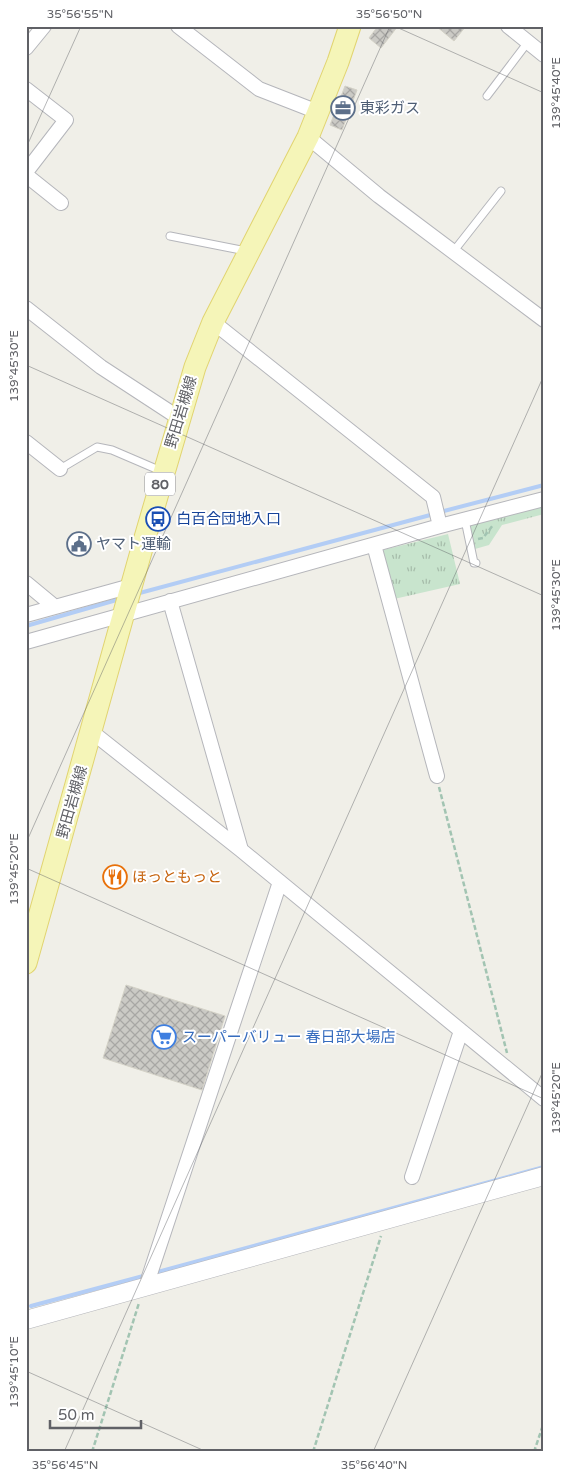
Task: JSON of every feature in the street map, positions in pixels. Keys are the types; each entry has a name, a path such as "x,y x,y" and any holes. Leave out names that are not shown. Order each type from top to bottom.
{"main road":[{"name":"野田岩槻線","path":"26,963 163,472 195,367 213,322 308,137 350,26"}],"street":[{"path":"26,48 44,26"},
{"path":"178,26 259,89 318,112"},
{"path":"508,26 544,55"},
{"path":"26,89 66,120 28,180 61,203"},
{"path":"308,137 379,196 544,320"},
{"path":"26,308 101,367 179,418"},
{"path":"213,322 433,497 440,526"},
{"path":"28,448 60,469"},
{"path":"26,642 440,526 544,499"},
{"path":"374,545 437,776"},
{"path":"26,583 55,606"},
{"path":"26,615 131,586"},
{"path":"170,601 241,850"},
{"path":"92,732 241,850 544,1099"},
{"path":"145,1285 280,882"},
{"path":"412,1178 461,1031"},
{"path":"26,1320 145,1285 544,1176"}],"lane":[{"path":"487,96 528,42"},
{"path":"453,252 501,191"},
{"path":"170,236 249,252"},
{"path":"60,469 97,447 112,450 163,472"},
{"path":"465,520 474,563 476,563"}],"path":[{"path":"437,776 512,1074"},
{"path":"313,1452 386,1220"},
{"path":"92,1452 145,1285"},
{"path":"534,1452 544,1422"}],"green space":[{"path":"544,503 544,514 502,525 489,545 475,549 469,523"},
{"path":"448,534 460,584 394,599 383,550"}],"building":[{"path":"378,26 398,26 381,48 369,38"},
{"path":"436,26 466,26 454,41"},
{"path":"345,86 357,90 342,130 330,125"},
{"name":"スーパーバリュー 春日部大場店","path":"126,985 225,1016 202,1090 103,1058"}],"waterway":[{"path":"440,512 544,485"},
{"path":"136,594 434,514"},
{"path":"26,626 120,599"},
{"path":"154,1273 544,1167"},
{"path":"31,1306 147,1275"}],"place":[{"name":"東彩ガス","path":"343,108"},
{"name":"白百合団地入口","path":"158,519"},
{"name":"ヤマト運輸","path":"79,544"},
{"name":"ほっともっと","path":"115,877"},
{"name":"スーパーバリュー 春日部大場店","path":"164,1037"}]}
